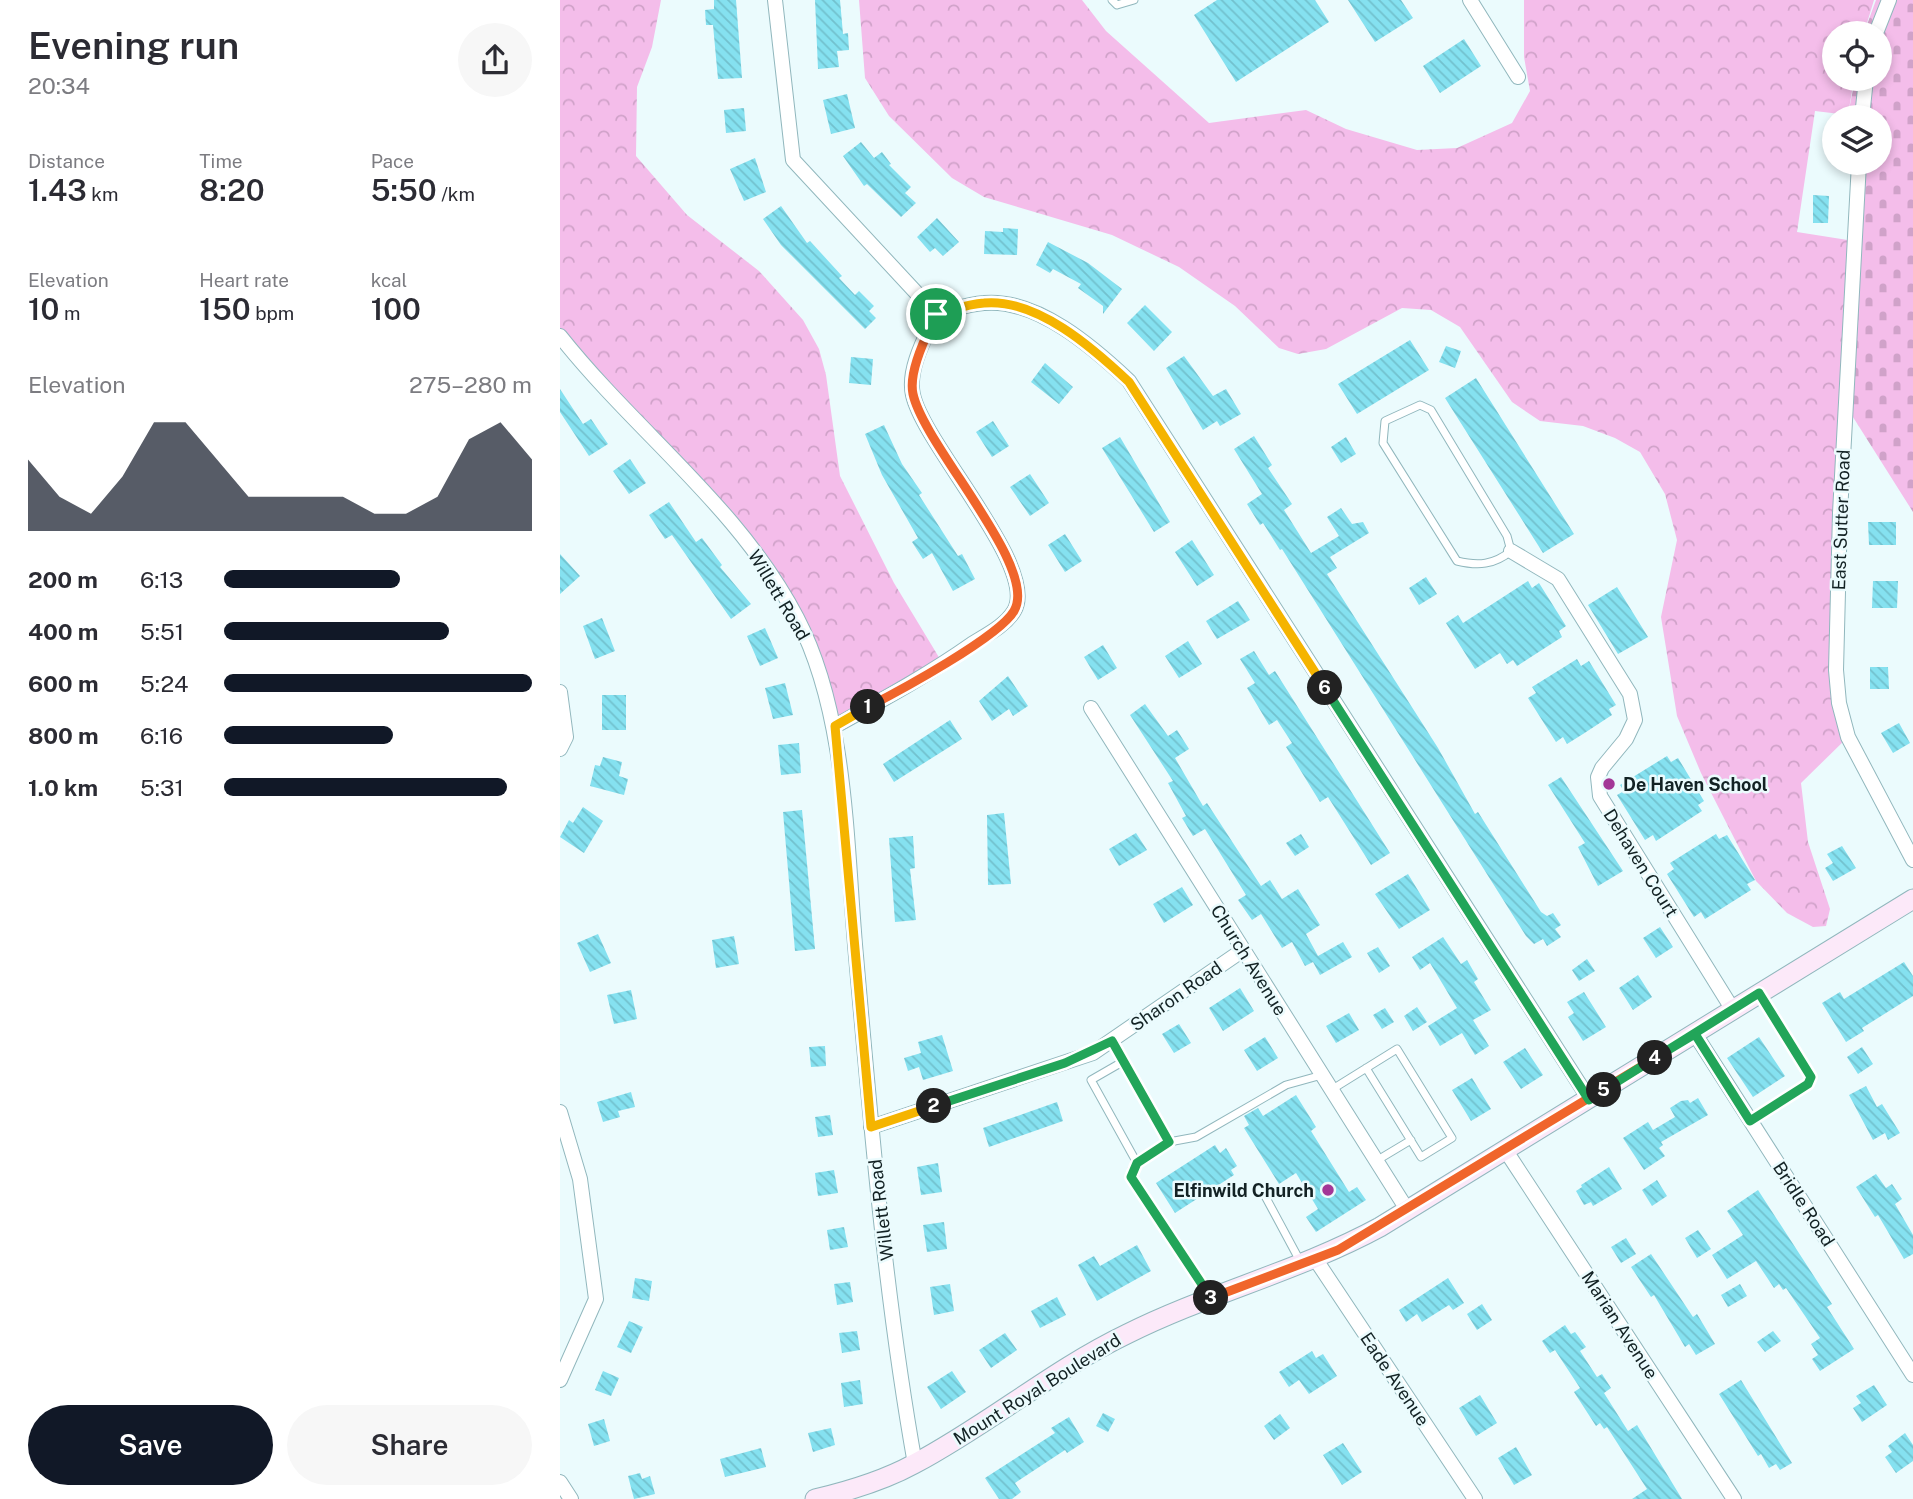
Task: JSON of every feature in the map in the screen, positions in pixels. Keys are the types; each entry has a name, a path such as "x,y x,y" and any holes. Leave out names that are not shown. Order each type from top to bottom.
{"main road":[{"name":"Mount Royal Boulevard","path":"815,1499 868,1484 915,1464 1083,1357 1126,1334 1309,1262 1408,1211 1913,899"}],"street":[{"path":"775,0 793,160 936,314"},
{"path":"1470,0 1518,77"},
{"path":"1881,21 1889,0"},
{"name":"East Sutter Road","path":"1858,175 1840,513 1836,670 1839,703 1848,737 1913,860"},
{"path":"936,314 986,303 1021,307 1085,341 1129,382 1589,1100"},
{"path":"835,726 924,677 1002,625 1015,610 1019,593 1008,556 933,438 912,393 917,357 936,314"},
{"name":"Willett Road","path":"560,336 732,520 797,619 814,656 835,726 871,1127 902,1390 915,1464"},
{"name":"Dehaven Court","path":"1511,551 1545,568 1558,579 1630,694 1635,720 1626,739 1602,768 1598,777 1600,796 1733,1010"},
{"path":"560,692 566,737 560,749"},
{"name":"Church Avenue","path":"1091,708 1408,1211"},
{"name":"Sharon Road","path":"871,1127 1065,1063 1112,1041 1171,997 1243,950"},
{"name":"Bridle Road","path":"1695,1034 1913,1375"},
{"path":"560,1112 580,1179 596,1299 560,1380"},
{"name":"Marian Avenue","path":"1506,1151 1734,1499"},
{"name":"Eade Avenue","path":"1309,1262 1475,1499"},
{"path":"560,1482 571,1499"}],"lane":[{"path":"1112,0 1117,5 1134,0"},
{"path":"1420,405 1431,410 1507,536 1511,551 1498,562 1474,565 1457,561 1383,443 1385,421 1420,405"},
{"path":"1750,1121 1808,1084 1811,1077 1759,993"},
{"path":"1112,1041 1169,1142"},
{"path":"1331,1090 1366,1068 1397,1049 1452,1138 1421,1157 1366,1068"},
{"path":"1124,1061 1091,1080 1137,1163"},
{"path":"1210,1299 1133,1182 1132,1169 1169,1142 1195,1137 1286,1085 1322,1075"},
{"path":"1376,1161 1411,1140"},
{"path":"1264,1194 1309,1262"}],"green space":[{"path":"560,0 661,0 652,47 637,87 636,156 687,215 759,271 803,320 819,349 826,375 840,476 894,583 943,664 835,726 778,585 560,336"},
{"path":"859,0 1082,0 1106,31 1209,123 1306,110 1346,129 1417,150 1457,148 1512,123 1530,91 1524,57 1524,0 1874,0 1868,21 1822,21 1822,91 1852,91 1850,105 1822,105 1822,112 1815,111 1797,232 1854,241 1836,618 1848,737 1801,783 1808,842 1830,909 1826,926 1813,927 1787,913 1756,881 1701,773 1677,716 1661,617 1677,540 1665,494 1640,452 1615,438 1583,426 1540,421 1512,402 1460,327 1431,310 1402,308 1326,349 1298,354 1279,348 1235,306 1179,267 1112,235 984,197 952,178 889,116 865,78"},
{"path":"1876,0 1913,0 1913,512 1846,406 1856,175 1892,175 1892,105 1850,105 1853,91 1892,91 1892,21 1868,21"}],"building":[{"path":"714,0 736,0 742,78 718,79 713,25 706,25 705,10 714,9"},
{"path":"815,0 840,0 843,34 848,33 849,50 837,51 839,67 818,69"},
{"path":"1217,0 1315,0 1329,22 1236,82 1194,15"},
{"path":"1348,0 1401,0 1413,18 1375,42"},
{"path":"1464,39 1481,66 1440,93 1423,66"},
{"path":"847,94 855,128 831,134 823,100"},
{"path":"744,108 746,131 726,133 724,110"},
{"path":"861,142 874,158 882,152 891,164 889,165 911,187 905,193 916,203 901,217 867,184 864,186 843,156"},
{"path":"755,158 766,192 744,201 730,169"},
{"path":"1813,195 1829,196 1828,223 1813,223"},
{"path":"781,206 807,243 810,241 842,276 839,278 855,295 859,291 874,306 869,311 876,318 865,329 781,245 763,219"},
{"path":"937,218 959,242 943,256 935,248 930,252 917,237"},
{"path":"1003,228 1018,229 1017,255 984,254 985,231 1003,232"},
{"path":"1048,242 1088,263 1122,289 1103,314 1103,306 1078,288 1081,284 1053,269 1050,273 1036,265"},
{"path":"1145,305 1172,332 1154,351 1127,323"},
{"path":"1410,340 1429,370 1357,414 1338,384"},
{"path":"1446,346 1461,351 1455,368 1439,362"},
{"path":"1184,356 1213,396 1226,389 1241,414 1220,426 1217,421 1203,430 1166,368"},
{"path":"851,357 873,359 871,385 849,383"},
{"path":"1045,363 1073,387 1059,404 1031,382"},
{"path":"1476,378 1574,534 1543,553 1445,398"},
{"path":"560,389 583,424 591,419 608,444 589,456 560,412"},
{"path":"993,421 1009,446 992,457 976,432"},
{"path":"884,425 902,464 922,493 919,495 958,556 962,554 975,579 953,591 932,553 923,559 912,542 918,538 882,475 865,434"},
{"path":"1254,436 1272,465 1268,468 1292,504 1284,510 1311,553 1339,536 1327,517 1341,508 1352,524 1363,522 1369,533 1330,557 1337,568 1327,574 1438,748 1475,814 1478,812 1541,912 1547,916 1553,913 1561,925 1555,929 1561,937 1547,946 1543,939 1534,944 1526,936 1282,549 1280,550 1263,523 1260,525 1247,504 1262,494 1234,449"},
{"path":"1120,437 1170,522 1154,532 1102,448"},
{"path":"1346,437 1356,454 1341,463 1331,447"},
{"path":"630,459 646,483 629,494 613,471"},
{"path":"1030,474 1049,503 1030,516 1010,487"},
{"path":"669,502 696,542 702,538 722,565 720,567 751,604 731,619 672,535 665,539 649,515"},
{"path":"1868,522 1896,522 1896,545 1869,545"},
{"path":"1065,534 1082,561 1065,572 1048,545"},
{"path":"1192,540 1214,575 1197,586 1175,552"},
{"path":"560,554 580,576 560,594"},
{"path":"1426,577 1437,594 1419,605 1409,588"},
{"path":"1528,581 1532,588 1539,583 1566,626 1559,631 1562,637 1517,666 1513,660 1507,664 1500,653 1475,669 1446,623 1458,615 1463,623"},
{"path":"1873,581 1898,581 1897,608 1872,608"},
{"path":"1617,587 1648,637 1618,654 1588,605"},
{"path":"1238,601 1250,620 1217,639 1206,621"},
{"path":"602,618 615,651 595,659 583,626"},
{"path":"765,628 778,658 760,666 747,636"},
{"path":"1188,641 1202,664 1179,678 1165,656"},
{"path":"1103,645 1117,668 1098,680 1084,657"},
{"path":"1254,651 1269,675 1275,671 1390,853 1371,865 1328,797 1320,802 1286,747 1292,743 1277,720 1269,725 1247,688 1255,683 1240,659"},
{"path":"1577,659 1581,666 1589,661 1616,705 1609,709 1612,715 1567,744 1563,737 1556,742 1528,698 1536,693 1532,687"},
{"path":"1870,667 1888,667 1889,689 1870,689"},
{"path":"1008,676 1028,706 1013,716 1009,709 992,721 979,701"},
{"path":"785,683 793,715 773,719 765,688"},
{"path":"602,695 626,695 626,730 602,730"},
{"path":"1145,704 1168,736 1177,730 1189,749 1175,758 1203,806 1207,803 1261,886 1270,880 1282,899 1298,889 1320,925 1306,934 1318,956 1343,942 1352,957 1320,975 1313,962 1305,966 1292,942 1282,948 1261,914 1252,920 1238,900 1246,895 1205,829 1193,836 1182,818 1186,816 1168,783 1173,781 1130,715"},
{"path":"950,720 962,739 894,782 883,764"},
{"path":"1899,723 1910,743 1893,753 1881,733"},
{"path":"799,743 801,773 781,775 778,745"},
{"path":"1667,756 1671,762 1678,758 1704,801 1698,805 1702,811 1656,841 1653,835 1645,840 1617,795 1624,791 1620,785"},
{"path":"603,757 622,762 619,776 628,779 624,795 590,786 595,765 600,766"},
{"path":"1561,777 1623,871 1598,886 1578,847 1585,843 1548,785"},
{"path":"583,807 603,821 584,853 560,837 569,820 573,823"},
{"path":"802,810 815,949 795,951 783,812"},
{"path":"1004,813 1011,884 988,885 987,815"},
{"path":"1136,833 1147,850 1119,866 1109,849"},
{"path":"1301,834 1309,847 1295,856 1286,843"},
{"path":"1716,834 1719,839 1727,835 1755,880 1747,884 1751,890 1705,919 1701,912 1694,917 1667,874 1674,869 1670,863"},
{"path":"913,836 915,868 910,869 916,920 895,922 889,838"},
{"path":"1842,846 1856,868 1833,881 1825,868 1833,863 1827,854"},
{"path":"1408,874 1430,910 1399,929 1375,894"},
{"path":"1182,887 1193,905 1164,923 1153,904"},
{"path":"1660,927 1673,947 1656,958 1643,938"},
{"path":"598,934 611,963 590,972 577,943"},
{"path":"734,936 739,964 716,968 712,940"},
{"path":"1443,937 1461,964 1467,960 1478,979 1474,982 1491,1010 1473,1020 1489,1046 1475,1055 1462,1033 1440,1046 1428,1026 1457,1008 1430,963 1420,970 1412,957"},
{"path":"1378,947 1390,966 1379,973 1367,953"},
{"path":"1587,959 1595,971 1579,981 1572,970"},
{"path":"1904,962 1913,976 1913,996 1862,1028 1864,1031 1846,1042 1822,1003 1840,992 1844,999"},
{"path":"1638,975 1652,997 1633,1010 1619,988"},
{"path":"1240,988 1254,1011 1223,1031 1209,1008"},
{"path":"631,990 637,1019 614,1024 607,995"},
{"path":"1584,992 1606,1027 1583,1041 1568,1017 1574,1013 1567,1002"},
{"path":"1417,1007 1427,1022 1413,1031 1404,1016"},
{"path":"1385,1008 1394,1022 1382,1029 1373,1015"},
{"path":"1349,1013 1359,1030 1336,1043 1326,1026"},
{"path":"1179,1024 1191,1043 1174,1053 1162,1034"},
{"path":"942,1035 953,1071 923,1080 919,1067 908,1071 904,1058 921,1053 918,1042"},
{"path":"1265,1037 1278,1058 1257,1071 1244,1050"},
{"path":"1759,1037 1785,1076 1753,1097 1727,1058"},
{"path":"825,1046 826,1066 811,1067 809,1047"},
{"path":"1862,1047 1873,1064 1858,1074 1847,1057"},
{"path":"1525,1048 1543,1075 1521,1089 1503,1062"},
{"path":"1472,1078 1491,1109 1471,1121 1452,1090"},
{"path":"1866,1086 1877,1107 1882,1104 1900,1133 1888,1140 1885,1133 1873,1140 1849,1095"},
{"path":"631,1092 635,1107 618,1111 620,1117 603,1122 597,1102"},
{"path":"1296,1095 1316,1127 1311,1131 1349,1192 1357,1187 1366,1200 1316,1232 1306,1217 1318,1209 1296,1173 1279,1184 1244,1128 1249,1125 1244,1116 1258,1108 1263,1116"},
{"path":"1698,1098 1708,1115 1661,1142 1663,1145 1659,1148 1665,1156 1644,1170 1623,1138 1648,1122 1653,1130 1675,1117 1670,1108 1681,1101 1688,1100 1690,1103"},
{"path":"1057,1102 1063,1121 989,1147 983,1128"},
{"path":"830,1115 833,1135 818,1137 815,1117"},
{"path":"1215,1145 1220,1153 1226,1148 1237,1166 1231,1170 1234,1175 1175,1213 1156,1183"},
{"path":"938,1163 942,1192 921,1195 917,1167"},
{"path":"1609,1167 1622,1189 1593,1206 1591,1202 1584,1205 1576,1191"},
{"path":"834,1170 838,1193 818,1196 815,1173"},
{"path":"1876,1174 1886,1188 1892,1184 1902,1199 1895,1204 1913,1235 1913,1254 1904,1259 1878,1215 1875,1217 1856,1187"},
{"path":"1657,1180 1667,1196 1652,1206 1642,1190"},
{"path":"1758,1190 1832,1304 1827,1307 1854,1349 1820,1371 1812,1359 1818,1355 1811,1344 1820,1338 1786,1288 1783,1290 1779,1284 1774,1288 1756,1261 1727,1279 1712,1255 1743,1235 1727,1211"},
{"path":"944,1222 947,1249 927,1252 923,1225"},
{"path":"844,1227 848,1247 830,1250 827,1230"},
{"path":"1698,1230 1711,1249 1697,1258 1685,1238"},
{"path":"1626,1238 1636,1254 1621,1263 1611,1247"},
{"path":"1137,1245 1151,1271 1097,1301 1078,1265 1094,1256 1100,1266"},
{"path":"1651,1254 1693,1317 1697,1314 1715,1344 1696,1355 1689,1344 1685,1347 1654,1295 1651,1297 1631,1267"},
{"path":"635,1278 652,1281 649,1301 632,1298"},
{"path":"1448,1278 1464,1303 1453,1310 1449,1305 1422,1322 1417,1314 1406,1322 1399,1310"},
{"path":"850,1282 853,1302 837,1305 834,1284"},
{"path":"950,1284 954,1311 934,1315 930,1287"},
{"path":"1740,1284 1747,1296 1728,1307 1721,1295"},
{"path":"1057,1297 1066,1315 1040,1328 1031,1311"},
{"path":"1482,1304 1492,1320 1477,1330 1467,1314"},
{"path":"629,1321 643,1327 631,1353 617,1347"},
{"path":"1565,1325 1571,1334 1575,1332 1586,1347 1580,1351 1597,1377 1602,1374 1611,1388 1604,1393 1628,1431 1637,1425 1682,1499 1632,1499 1647,1489 1607,1427 1604,1429 1600,1423 1596,1426 1574,1392 1580,1388 1555,1350 1550,1353 1542,1341"},
{"path":"857,1331 860,1350 842,1353 839,1333"},
{"path":"1773,1331 1781,1341 1765,1352 1757,1342"},
{"path":"1005,1333 1017,1350 991,1368 979,1350"},
{"path":"1312,1351 1316,1358 1323,1354 1337,1376 1309,1394 1299,1380 1289,1387 1279,1372"},
{"path":"603,1371 619,1378 611,1396 595,1390"},
{"path":"952,1371 966,1392 941,1409 927,1387"},
{"path":"860,1380 863,1404 844,1407 841,1383"},
{"path":"1741,1380 1792,1463 1780,1470 1776,1464 1769,1468 1761,1454 1758,1456 1719,1394"},
{"path":"1874,1385 1887,1405 1862,1422 1853,1408 1861,1403 1856,1396"},
{"path":"1480,1395 1497,1423 1476,1436 1459,1408"},
{"path":"1103,1413 1115,1419 1108,1432 1096,1426"},
{"path":"1280,1414 1290,1428 1274,1440 1264,1426"},
{"path":"1069,1417 1084,1442 1067,1453 1065,1450 1015,1483 1021,1492 1012,1499 999,1499 985,1478 1055,1433 1051,1428"},
{"path":"604,1419 610,1441 594,1446 588,1424"},
{"path":"831,1428 835,1445 813,1452 808,1433"},
{"path":"1905,1433 1913,1445 1913,1461 1896,1473 1885,1457 1892,1452 1888,1446"},
{"path":"1343,1443 1362,1472 1342,1485 1323,1455"},
{"path":"1516,1447 1532,1475 1514,1485 1498,1458"},
{"path":"761,1448 766,1467 725,1477 720,1459"},
{"path":"640,1473 642,1479 650,1476 655,1494 634,1499 628,1476"}],"place":[{"name":"De Haven School","path":"1609,784"},
{"name":"Elfinwild Church","path":"1328,1190"}],"route":[{"path":"936,314 917,357 912,393 933,438 1008,556 1016,575 1019,593 1015,610 1002,625 924,677 835,726 871,1127 1065,1063 1093,1053 1112,1041 1169,1142 1137,1163 1132,1169 1131,1177 1210,1299 1338,1250 1380,1227 1589,1100 1695,1034 1750,1121 1808,1084 1811,1077 1759,993 1589,1100 1129,382 1085,341 1021,307 986,303 936,314"}]}
